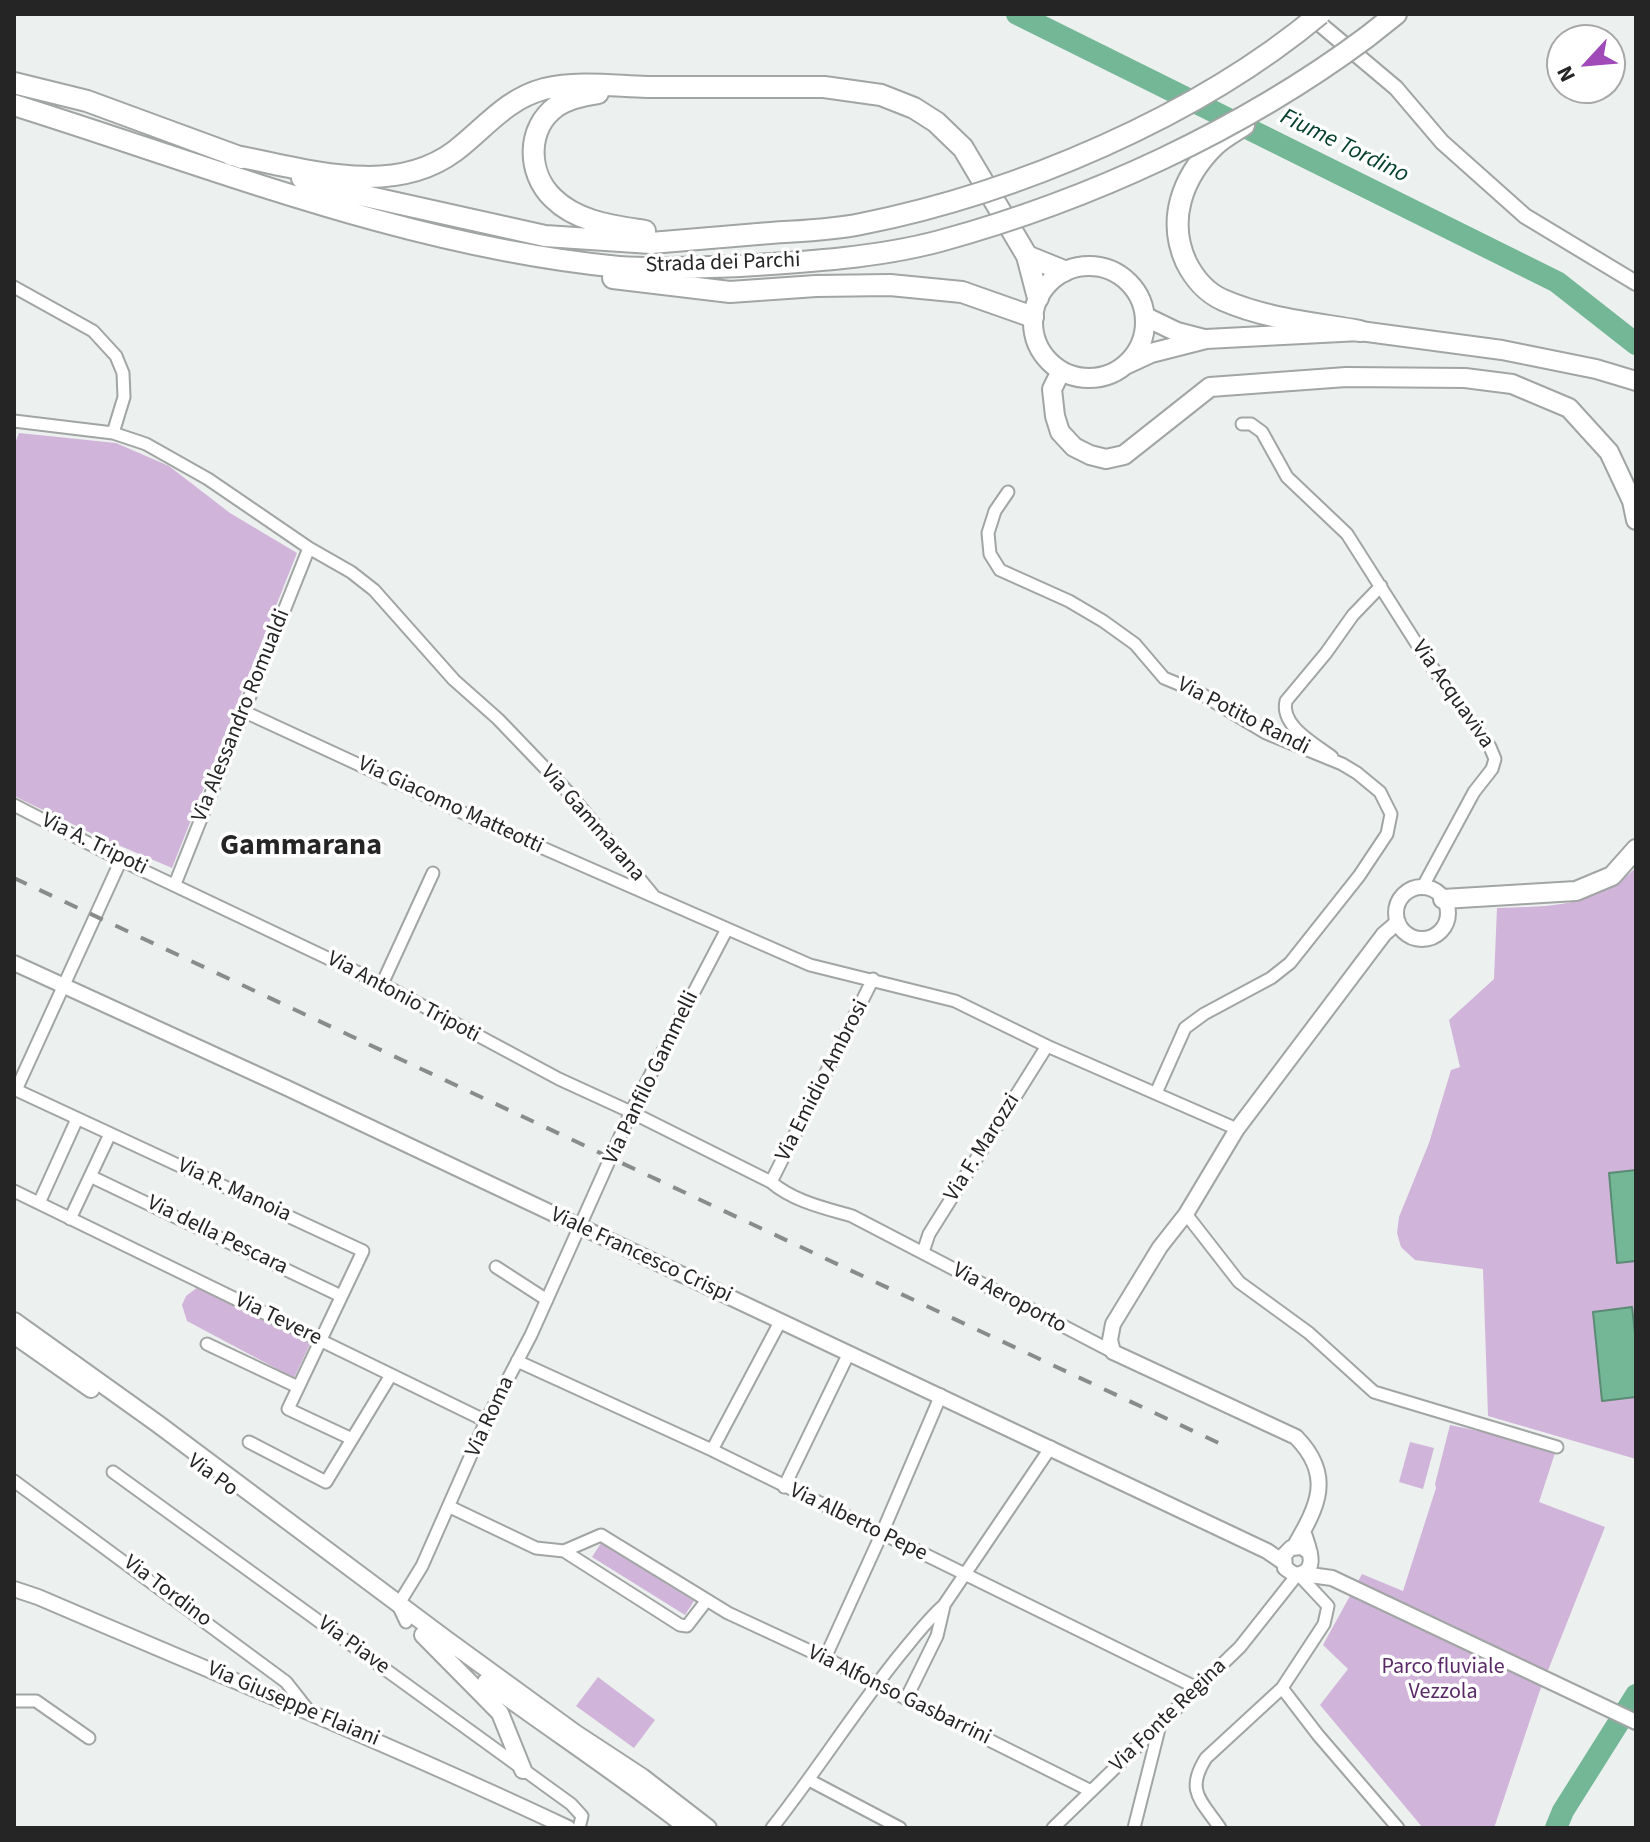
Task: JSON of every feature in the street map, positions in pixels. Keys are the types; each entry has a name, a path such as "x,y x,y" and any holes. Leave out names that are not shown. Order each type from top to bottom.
{"highway":[{"name":"Strada dei Parchi","path":"14,83 87,101 231,155 347,192 545,236 651,243 858,225 945,204 1063,162 1140,128 1204,94 1290,39 1320,14"},
{"name":"Strada dei Parchi","path":"14,105 340,210 501,250 621,267 796,263 937,241 1056,204 1158,160 1298,87 1396,14"},
{"path":"231,155 375,178 418,170 444,159 506,106 540,90 587,83 639,87 824,87 881,95 914,108 936,122 963,148 1027,256 1035,308 1034,333 1048,361 1061,371 1077,377 1094,378 1111,374 1151,353 1206,339 1312,328 1360,331 1502,350 1596,369 1636,381"},
{"path":"639,87 584,95 557,106 543,120 535,137 534,163 543,187 567,209 609,226 648,232 751,235"},
{"path":"1298,87 1214,146 1184,187 1176,223 1182,252 1201,285 1220,299 1312,328"},
{"path":"501,250 612,277 730,292 890,285 962,292 1035,308"},
{"path":"1027,256 1064,271"},
{"path":"1035,308 1049,282 1064,271 1091,266 1117,272 1136,292 1146,317 1144,335 1137,352 1125,365"},
{"path":"1146,317 1177,332 1206,339"},
{"path":"1061,371 1052,389 1060,432 1074,447 1106,459 1124,455 1210,387 1346,377 1465,378 1512,384 1569,408 1609,452 1632,501 1636,520"},
{"path":"1443,899 1576,891 1612,876 1636,849"}],"main road":[{"name":"Via Po","path":"14,1321 708,1828"},
{"name":"Via Po","path":"14,1335 152,1432 406,1622 476,1681 635,1786 688,1828"},
{"path":"281,1530 292,1532 388,1602 399,1604"},
{"path":"523,1770 500,1713 476,1681 486,1675 562,1730 575,1733"}],"street":[{"path":"1307,14 1396,88 1442,142 1525,216 1636,283"},
{"path":"14,287 93,331 116,356 123,373 124,397 113,433"},
{"name":"Via Gammarana","path":"14,421 113,433 146,444 177,459 309,548 351,572 374,590 454,680 498,719 569,793 656,898 810,965 955,1001 1047,1046 1237,1129"},
{"name":"Via Acquaviva","path":"1242,424 1251,424 1262,432 1287,477 1347,534 1418,647 1490,747 1495,759 1422,888"},
{"name":"Via Potito Randi","path":"1008,492 995,511 988,533 990,554 1000,570 1069,601 1103,621 1135,644 1164,678 1198,692 1266,733 1342,764 1380,792 1391,814 1387,834 1359,876 1290,963 1271,978 1204,1014 1185,1028 1156,1093"},
{"name":"Via Alessandro Romualdi","path":"175,884 309,548"},
{"path":"1342,764 1289,722 1284,710 1286,701 1353,615 1381,586"},
{"name":"Via Giacomo Matteotti","path":"245,712 656,898"},
{"name":"Via A. Tripoti","path":"14,805 175,884"},
{"path":"15,1090 121,860"},
{"path":"382,984 433,873"},
{"name":"Via Antonio Tripoti","path":"175,884 382,984 547,1073 631,1112"},
{"path":"1430,889 1443,899 1447,916 1440,932 1433,937 1416,938 1402,930 1396,914 1401,898 1407,893 1430,889"},
{"path":"1113,1352 1110,1340 1113,1324 1160,1247 1186,1214 1237,1129 1384,934 1398,922"},
{"name":"Via Panfilo Gammelli","path":"580,1228 631,1112 727,929"},
{"name":"Viale Francesco Crispi","path":"14,963 206,1050 848,1355 941,1395 1293,1565"},
{"name":"Via Emidio Ambrosi","path":"771,1182 873,979"},
{"name":"Via F. Marozzi","path":"923,1252 925,1241 1047,1046"},
{"name":"Via R. Manoia","path":"15,1090 363,1251 288,1409 352,1439"},
{"name":"Via Aeroporto","path":"631,1112 771,1182 780,1190 852,1216 1113,1352 1296,1437 1307,1448 1317,1467 1321,1485 1293,1565"},
{"path":"39,1203 77,1119"},
{"path":"70,1219 110,1134"},
{"name":"Via della Pescara","path":"92,1177 341,1296"},
{"name":"Via Tevere","path":"14,1191 486,1421"},
{"path":"1186,1214 1239,1282 1309,1333 1374,1392 1557,1447"},
{"name":"Via Roma","path":"399,1604 422,1566 486,1421 580,1228"},
{"path":"496,1267 547,1300"},
{"path":"712,1450 780,1322"},
{"path":"207,1344 298,1387"},
{"path":"784,1487 848,1355"},
{"name":"Via Alberto Pepe","path":"517,1361 712,1450 1197,1688"},
{"path":"249,1442 326,1482 391,1375"},
{"path":"825,1658 941,1395"},
{"path":"772,1828 875,1685 944,1605 1051,1447"},
{"name":"Via Piave","path":"113,1472 571,1804 582,1816 579,1828"},
{"name":"Via Tordino","path":"14,1481 286,1682 311,1714"},
{"path":"450,1507 536,1548 564,1551 680,1625 687,1626 707,1600"},
{"path":"1293,1565 1310,1569 1311,1557 1303,1531"},
{"name":"Via Alfonso Gasbarrini","path":"564,1551 601,1535 707,1600 779,1639 825,1658 1091,1791"},
{"path":"1293,1565 1302,1547 1332,1578"},
{"path":"1293,1565 1332,1578 1636,1722"},
{"path":"1220,1828 1197,1795 1194,1780 1197,1772 1206,1758 1282,1688 1324,1624 1329,1610 1326,1602 1293,1565"},
{"name":"Via Fonte Regina","path":"1053,1828 1240,1647 1278,1598 1293,1565"},
{"name":"Via Giuseppe Flaiani","path":"14,1589 411,1754 568,1828"},
{"path":"399,1604 398,1609 406,1622"},
{"path":"906,1699 937,1636 944,1605"},
{"path":"1282,1688 1398,1828"},
{"path":"14,1701 36,1701 89,1738"},
{"path":"1134,1828 1160,1725"},
{"path":"809,1780 900,1828"}],"green space":[{"path":"19,433 116,443 169,466 230,513 297,553 172,868 14,796 14,446"},
{"path":"1636,868 1636,1459 1488,1416 1483,1269 1415,1260 1401,1247 1397,1233 1399,1217 1429,1143 1451,1070 1460,1067 1449,1020 1494,979 1497,908 1554,905 1587,898"},
{"path":"198,1287 311,1342 294,1378 187,1321 182,1305 186,1296"},
{"name":"Parco fluviale Vezzola","path":"1450,1425 1557,1447 1539,1502 1605,1527 1539,1693 1494,1828 1423,1828 1320,1705 1348,1669 1323,1645 1362,1574 1403,1591 1436,1488"},
{"path":"1410,1442 1434,1448 1423,1489 1399,1482"},
{"path":"601,1543 694,1601 685,1615 592,1557"},
{"path":"598,1677 655,1720 634,1748 576,1706"}],"shaded area":[{"path":"1636,1170 1636,1261 1617,1263 1609,1173"},
{"path":"1632,1307 1636,1342 1636,1397 1602,1401 1593,1312"}],"waterway":[{"name":"Fiume Tordino","path":"1017,14 1557,282 1636,344"},
{"path":"1556,1828 1563,1811 1636,1695"}],"railway":[{"path":"14,878 1223,1445"}],"district":[{"name":"Gammarana","path":"301,847"}]}
